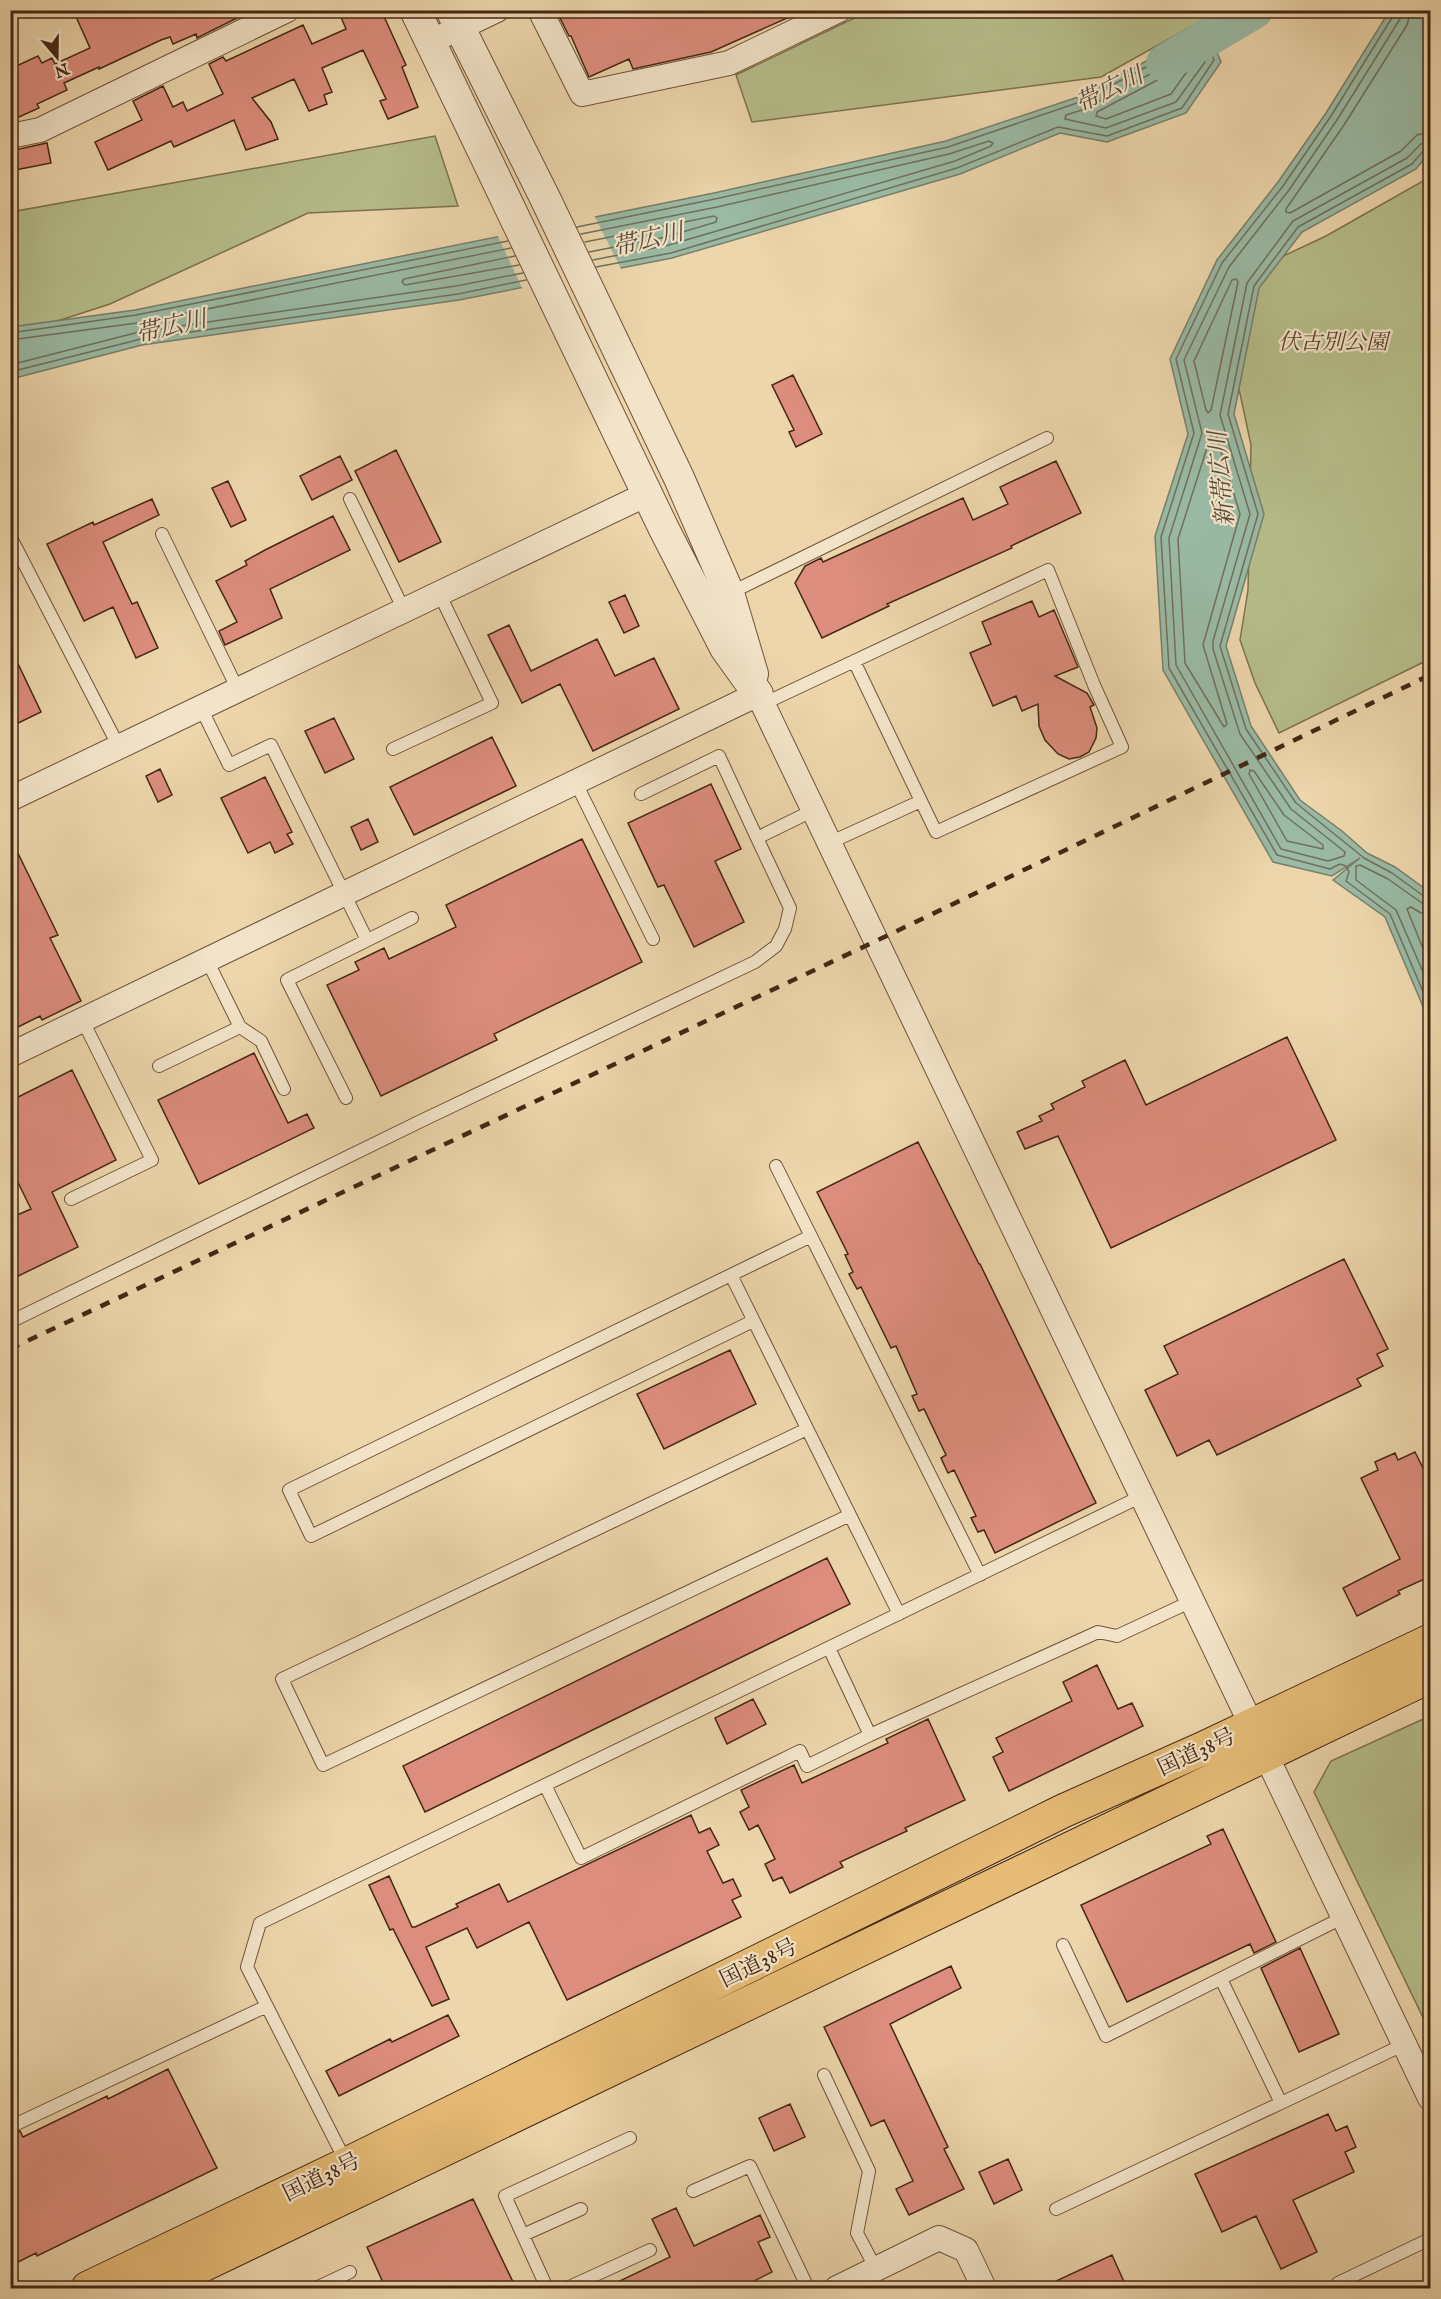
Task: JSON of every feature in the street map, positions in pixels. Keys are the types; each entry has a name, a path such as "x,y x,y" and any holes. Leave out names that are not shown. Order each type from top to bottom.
{"highway":[{"name":"国道38号","path":"155,2289 354,2177 1064,1811 1431,1641"},
{"name":"国道38号","path":"88,2289 354,2177 1266,1755 1431,1676"}],"street":[{"path":"10,136 40,130 287,10"},
{"path":"415,10 647,494 725,648 761,699"},
{"path":"430,42 456,19 497,10"},
{"path":"540,10 582,94 729,63 839,10"},
{"path":"456,19 545,198 679,478 729,593 761,699 1431,2098"},
{"path":"10,799 679,478"},
{"path":"10,1055 208,962 576,783 761,699"},
{"path":"837,2289 939,2238 966,2250 984,2289"}],"lane":[{"path":"729,593 1047,438"},
{"path":"350,499 404,610"},
{"path":"162,534 238,690"},
{"path":"10,536 119,747"},
{"path":"761,699 854,661 1048,570 1094,685 1122,747 936,832 854,661"},
{"path":"393,749 492,703 439,593"},
{"path":"201,708 230,765 271,745 367,940"},
{"path":"10,1322 412,1125 755,962 776,946 785,929 790,908 718,756 641,794"},
{"path":"576,783 653,939"},
{"path":"829,843 921,801"},
{"path":"757,838 814,810"},
{"path":"346,1098 287,980 412,918"},
{"path":"208,962 240,1027 261,1041 284,1089"},
{"path":"71,1199 152,1160 83,1021"},
{"path":"159,1066 240,1027"},
{"path":"776,1166 980,1575"},
{"path":"753,1321 311,1536 289,1491 811,1236"},
{"path":"731,1275 899,1614"},
{"path":"807,1429 282,1679 323,1765 850,1515"},
{"path":"354,2177 247,1967 260,1923 1142,1496"},
{"path":"545,1785 581,1858 800,1750 807,1766 870,1735 1098,1632 1118,1636 1192,1601"},
{"path":"829,1648 870,1735"},
{"path":"1063,1945 1106,2036 1344,1917"},
{"path":"1221,1978 1281,2103"},
{"path":"10,2127 267,2006"},
{"path":"1056,2210 1405,2044"},
{"path":"824,2075 869,2171 857,2233 876,2269"},
{"path":"547,2289 505,2196 630,2138"},
{"path":"693,2191 750,2166 808,2289"},
{"path":"523,2235 581,2209"},
{"path":"1341,2289 1338,2283 1431,2239"},
{"path":"567,2289 650,2250"},
{"path":"316,2289 350,2272"}],"green space":[{"path":"869,11 1219,11 1101,77 752,122 736,75"},
{"path":"435,136 458,206 308,213 110,304 11,336 11,212"},
{"name":"伏古別公園","path":"1430,177 1430,659 1279,733 1255,683 1240,640 1248,590 1251,445 1239,389 1234,315 1277,259 1326,236"},
{"path":"1430,1716 1430,2032 1314,1792 1331,1761"}],"water":[{"name":"新帯広川","path":"1390,10 1430,11 1430,152 1416,169 1302,232 1259,288 1234,414 1264,514 1226,646 1251,726 1300,800 1367,853 1395,867 1428,891 1430,897 1430,1023 1385,917 1333,880 1360,858 1332,876 1273,862 1163,670 1155,536 1188,434 1170,359 1217,260 1278,182 1326,113"},
{"path":"1207,29 1221,62 1186,113 1107,142 1060,133 960,174 672,258 459,300 142,345 11,379 11,327 135,310 714,193 946,141 1078,97"}],"pier":[{"path":"594,215 622,271 523,290 497,234"}],"building":[{"path":"73,10 253,10 197,38 196,34 173,44 170,37 99,69 99,67 64,83 67,90 37,104 39,108 10,121 10,69 38,56 42,63 52,58 55,64 90,48"},
{"path":"338,10 381,10 406,65 402,67 418,107 388,119 380,101 386,99 363,50 322,68 332,92 324,95 327,104 309,111 294,79 252,98 271,122 278,139 246,150 234,120 174,147 171,141 108,170 95,142 142,120 133,101 163,86 173,107 183,102 187,111 223,94 209,64 223,57 226,61 303,25 312,44 346,29"},
{"path":"576,10 805,10 711,52 633,69 629,59 589,77 571,36 560,18"},
{"path":"47,143 51,163 10,171 10,151"},
{"path":"793,375 822,434 796,447 789,432 794,430 772,385"},
{"path":"396,450 441,542 399,562 355,471"},
{"path":"340,456 352,480 312,500 300,476"},
{"path":"1056,461 1081,513 1011,546 1012,548 887,604 889,606 822,638 795,583 805,566 821,558 823,562 963,498 973,520 1008,504 1000,487"},
{"path":"228,481 246,520 231,527 212,488"},
{"path":"152,499 159,515 103,542 132,604 137,602 158,648 136,658 113,607 84,621 47,544 93,522 94,525"},
{"path":"333,516 350,550 270,589 282,618 225,645 219,631 237,622 216,581 247,565 245,561"},
{"path":"625,595 639,626 624,633 609,602"},
{"path":"1032,601 1039,617 1054,610 1078,667 1055,676 1087,693 1094,705 1090,707 1097,728 1096,738 1089,752 1080,757 1069,759 1058,754 1045,740 1039,726 1038,704 1022,711 1016,696 993,706 970,653 991,644 982,622"},
{"path":"509,625 531,671 597,639 615,676 654,658 679,709 593,751 560,684 522,703 488,635"},
{"path":"10,647 41,712 10,727"},
{"path":"334,718 354,759 325,773 305,731"},
{"path":"492,737 516,786 414,835 390,787"},
{"path":"160,769 172,795 158,802 146,776"},
{"path":"265,777 292,832 287,834 293,844 275,853 270,842 248,853 221,798"},
{"path":"711,784 741,849 715,861 744,922 694,947 664,885 658,887 628,823"},
{"path":"368,819 378,842 361,850 351,827"},
{"path":"10,837 58,935 50,938 81,1001 42,1020 40,1016 10,1031"},
{"path":"582,839 642,962 494,1034 497,1040 381,1096 327,985 359,970 355,962 384,948 389,959 456,927 446,905"},
{"path":"1287,1037 1336,1140 1111,1248 1058,1136 1025,1149 1017,1132 1042,1121 1039,1116 1054,1109 1051,1104 1085,1087 1082,1081 1125,1060 1146,1105"},
{"path":"254,1053 288,1123 307,1114 314,1128 199,1184 158,1100"},
{"path":"72,1070 116,1160 52,1192 78,1247 10,1280 10,1218 31,1209 10,1166 10,1101"},
{"path":"918,1142 1096,1503 995,1553 984,1530 978,1532 971,1518 976,1516 954,1470 948,1473 941,1458 946,1455 924,1409 919,1411 912,1396 917,1394 896,1346 891,1348 861,1287 857,1289 849,1274 853,1272 845,1255 848,1254 817,1192"},
{"path":"1344,1259 1388,1349 1377,1354 1383,1366 1357,1379 1361,1386 1217,1455 1209,1440 1177,1456 1145,1390 1178,1374 1164,1346"},
{"path":"730,1350 756,1404 664,1449 637,1394"},
{"path":"1415,1452 1431,1484 1431,1576 1398,1591 1400,1594 1357,1616 1343,1588 1400,1559 1361,1478 1378,1470 1375,1462 1395,1453 1398,1460"},
{"path":"827,1558 850,1604 425,1812 403,1766"},
{"path":"1097,1665 1118,1709 1132,1703 1143,1726 1009,1791 993,1757 1003,1752 996,1738 1072,1701 1063,1682"},
{"path":"753,1699 766,1724 727,1744 715,1718"},
{"path":"928,1719 965,1800 905,1828 907,1831 840,1862 843,1867 790,1893 782,1877 773,1881 765,1864 775,1859 758,1825 749,1830 740,1812 749,1807 741,1790 794,1765 802,1783 888,1743 886,1739"},
{"path":"691,1815 699,1833 710,1828 719,1845 707,1851 723,1883 733,1879 741,1896 732,1900 741,1917 567,2000 529,1922 477,1948 467,1928 426,1947 449,1999 432,2006 393,1929 390,1930 369,1885 389,1876 412,1927 415,1927 499,1884 508,1902"},
{"path":"1223,1829 1276,1942 1254,1953 1250,1944 1127,2002 1081,1905 1211,1844 1207,1836"},
{"path":"1300,1948 1339,2034 1299,2052 1261,1968"},
{"path":"951,1966 961,1988 890,2024 948,2147 944,2149 964,2189 909,2215 896,2189 913,2181 884,2120 871,2126 824,2027"},
{"path":"448,2015 459,2036 339,2096 326,2071 390,2039 392,2042"},
{"path":"168,2069 217,2168 37,2256 36,2253 10,2266 10,2135 20,2131 23,2137"},
{"path":"790,2104 805,2137 774,2151 759,2118"},
{"path":"1328,2114 1336,2131 1347,2126 1356,2147 1345,2152 1354,2172 1293,2200 1317,2252 1281,2269 1256,2216 1222,2232 1195,2174"},
{"path":"1008,2159 1022,2190 994,2204 979,2172"},
{"path":"473,2199 514,2284 504,2289 386,2289 367,2247"},
{"path":"676,2208 694,2246 760,2215 770,2237 758,2242 772,2272 738,2289 603,2289 670,2257 652,2219"},
{"path":"1112,2255 1125,2284 1117,2289 1039,2289"}],"waterway":[{"name":"帯広川","path":"1165,63 1254,10"}],"railway":[{"path":"10,1349 876,941 1430,675"}]}
